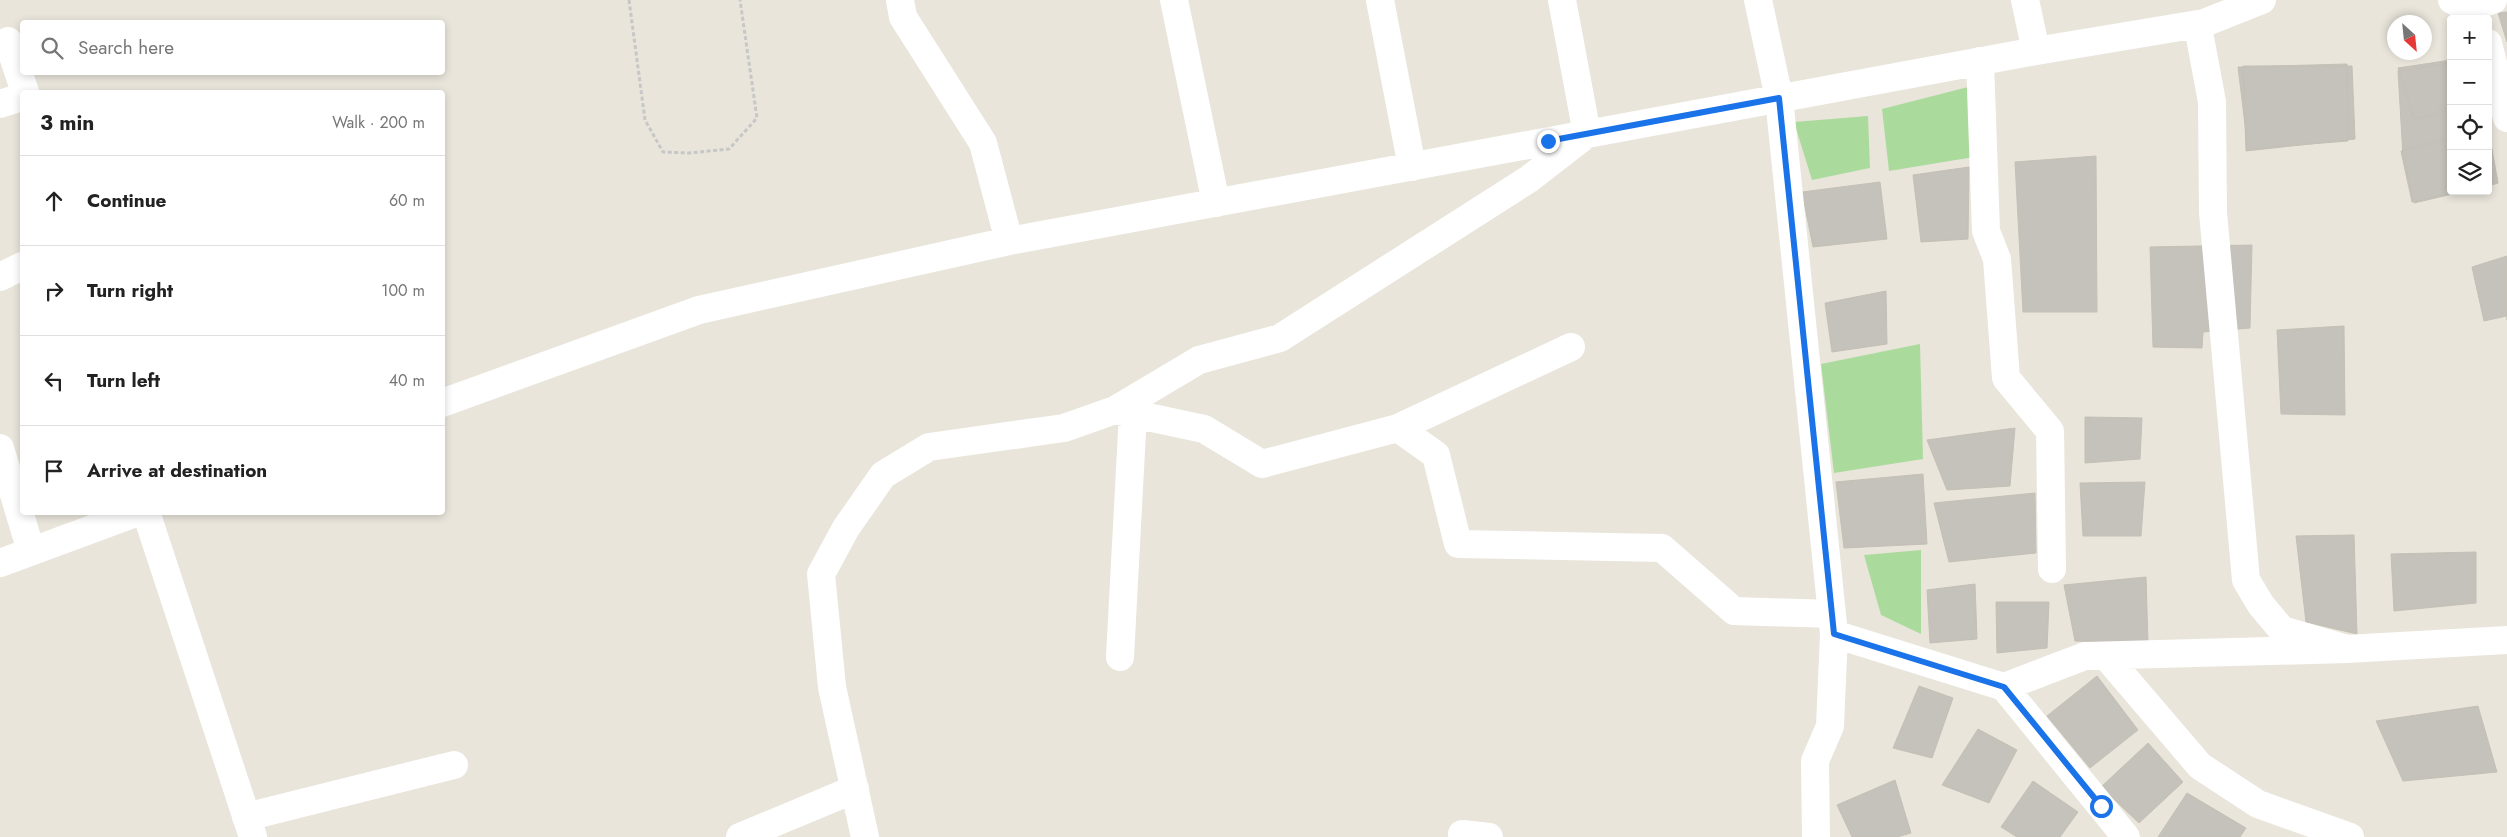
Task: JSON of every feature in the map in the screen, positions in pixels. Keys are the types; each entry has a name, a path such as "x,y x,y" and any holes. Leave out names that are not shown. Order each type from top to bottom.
{"street":[{"path":"900,0 903,17 983,143 1009,241"},
{"path":"1174,0 1216,203"},
{"path":"1380,0 1412,167"},
{"path":"1562,0 1587,134"},
{"path":"1758,0 1779,98 1833,624 1830,726 1815,761 1816,837"},
{"path":"2024,0 2036,51"},
{"path":"445,402 699,310 1009,241 1980,61 2204,23 2262,0"},
{"path":"2452,0 2468,8 2485,8"},
{"path":"2204,23 2199,32 2212,102 2213,212 2246,580 2261,605 2282,630 2347,648"},
{"path":"8,41 24,90"},
{"path":"2492,59 2507,118"},
{"path":"1980,61 1986,231 1997,259 2006,378 2050,431 2052,568"},
{"path":"0,104 20,98"},
{"path":"865,837 832,687 821,574 846,528 883,475 929,447 1064,428 1124,411 1199,360 1280,338 1529,179 1587,134"},
{"path":"0,277 20,267"},
{"path":"1124,411 1204,429 1262,464 1398,428 1571,347"},
{"path":"1120,657 1124,411"},
{"path":"1398,428 1436,455 1458,544 1662,548 1734,611 1833,624 2004,687 2126,837"},
{"path":"0,448 20,514"},
{"path":"20,515 31,551"},
{"path":"0,563 130,515"},
{"path":"147,515 249,827 454,765"},
{"path":"2004,687 2085,656 2347,648 2507,640"},
{"path":"2106,656 2200,766 2258,804 2350,837"},
{"path":"740,837 855,789"},
{"path":"1462,834 1489,837"}],"path":[{"path":"629,0 645,120 663,152 689,153 729,149 757,118 740,0"}],"green space":[{"path":"1972,86 1974,157 1889,171 1882,109"},
{"path":"1868,116 1870,168 1812,180 1794,122"},
{"path":"1920,344 1923,459 1834,473 1821,364"},
{"path":"1921,550 1921,634 1881,615 1864,555"}],"building":[{"path":"2507,12 2507,42 2498,13"},
{"path":"2447,61 2447,110 2414,119 2398,68"},
{"path":"2347,64 2348,141 2248,149 2238,67"},
{"path":"2447,64 2448,195 2414,203 2403,156 2398,71"},
{"path":"2243,66 2352,66 2355,139 2246,151"},
{"path":"2447,139 2447,194 2412,202 2401,151"},
{"path":"2492,149 2498,183 2492,185"},
{"path":"2096,156 2097,312 2023,312 2015,162"},
{"path":"1969,167 1968,239 1921,242 1913,175"},
{"path":"1880,182 1887,239 1813,247 1802,192"},
{"path":"2252,245 2250,328 2203,332 2202,348 2153,347 2150,247"},
{"path":"2507,256 2507,316 2484,321 2472,267"},
{"path":"1886,291 1887,344 1832,352 1825,303"},
{"path":"2344,326 2345,415 2281,414 2277,330"},
{"path":"2085,417 2142,418 2140,459 2085,463"},
{"path":"2015,428 2010,486 1947,490 1927,440"},
{"path":"1923,474 1927,544 1844,548 1836,482"},
{"path":"2145,482 2141,536 2083,536 2080,483"},
{"path":"2035,493 2036,553 1949,562 1934,503"},
{"path":"2354,535 2357,634 2306,622 2296,536"},
{"path":"2476,552 2476,603 2394,611 2391,554"},
{"path":"2146,577 2148,643 2075,641 2064,585"},
{"path":"1975,584 1977,639 1930,643 1927,590"},
{"path":"1996,602 2049,602 2047,648 1997,653"},
{"path":"2097,676 2138,730 2090,768 2047,716"},
{"path":"1919,686 1953,698 1932,758 1893,748"},
{"path":"2478,706 2497,772 2403,781 2376,721"},
{"path":"1978,729 2017,750 1989,803 1942,785"},
{"path":"2148,743 2183,782 2139,823 2101,787"},
{"path":"1895,780 1911,833 1897,837 1852,837 1837,805"},
{"path":"2033,781 2078,812 2060,837 2017,837 2001,827"},
{"path":"2187,793 2246,828 2240,837 2158,837"}],"route":[{"path":"1548,141 1779,98 1834,634 2004,687 2101,806"}]}
